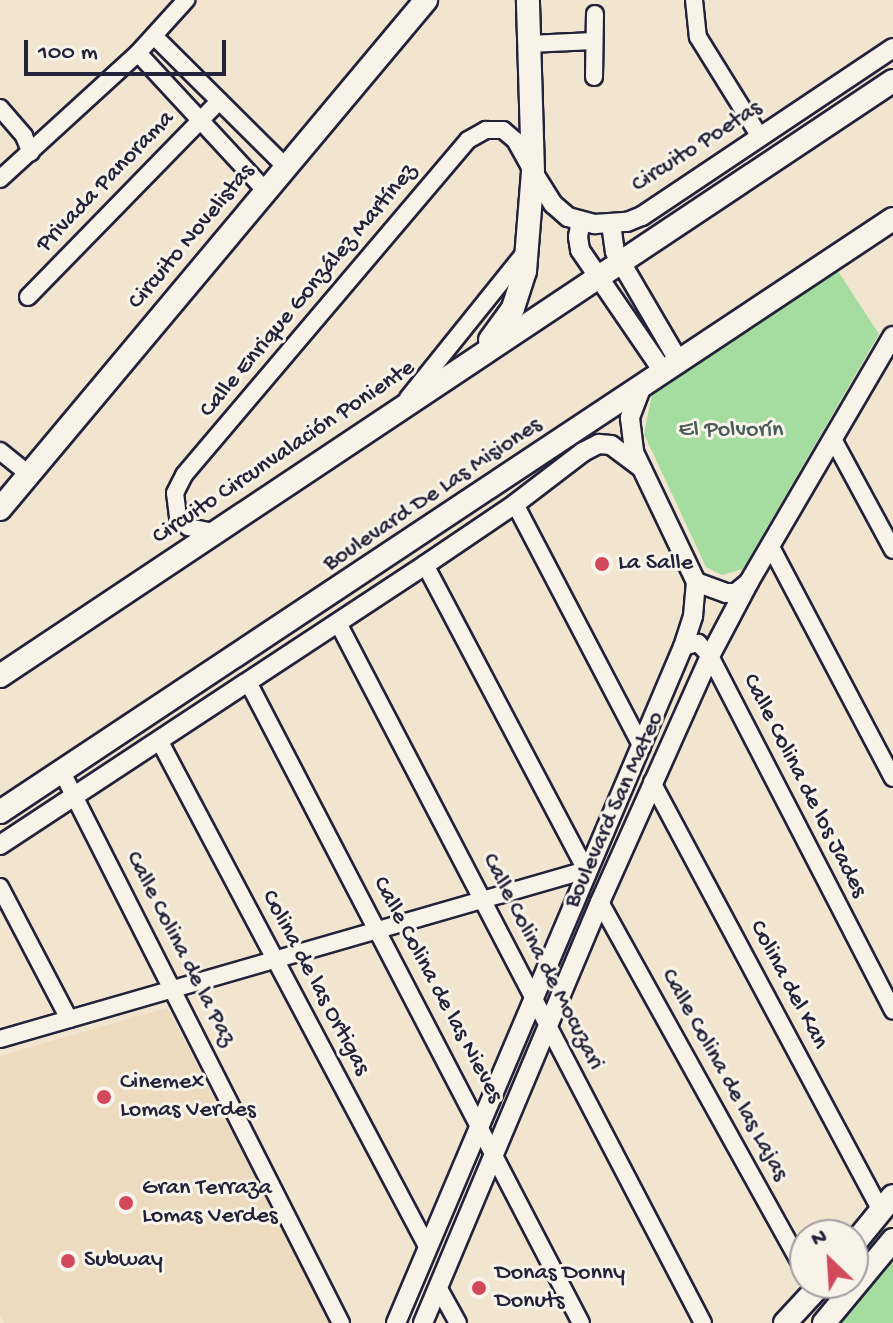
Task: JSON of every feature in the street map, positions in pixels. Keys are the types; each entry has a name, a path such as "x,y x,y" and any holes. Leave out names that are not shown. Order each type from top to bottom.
{"main road":[{"name":"Circuito Novelistas","path":"0,509 27,473 426,0"},
{"path":"479,353 513,308 525,271 533,172 528,0"},
{"name":"Circuito Circunvalación Poniente","path":"0,676 479,353 893,81"},
{"name":"Boulevard De Las Misiones","path":"0,812 893,219"},
{"path":"869,1225 887,1203"},
{"path":"824,1323 893,1240"},
{"path":"785,1323 801,1299"}],"street":[{"path":"0,179 138,53 186,0"},
{"path":"694,0 698,37 760,137"},
{"path":"594,77 595,14"},
{"path":"154,36 286,167"},
{"path":"529,44 594,41"},
{"name":"Circuito Poetas","path":"533,172 553,204 568,217 611,224 642,216 893,48"},
{"path":"138,53 266,191"},
{"name":"Privada Panorama","path":"28,297 219,101"},
{"path":"0,108 24,136 31,153"},
{"name":"Calle Enrique González Martínez","path":"214,532 188,527 178,517 175,493 184,475 468,140 486,130 503,130 515,140 533,172"},
{"path":"581,221 578,237 580,250 671,365"},
{"path":"611,224 612,241 620,260 671,365"},
{"path":"402,406 527,250"},
{"name":"Boulevard San Mateo","path":"423,1323 600,902 710,656 749,582 893,336"},
{"path":"642,386 630,418 630,435 641,468 696,582 726,593 736,593 749,582"},
{"path":"833,439 893,550"},
{"name":"Boulevard De Las Misiones","path":"0,845 425,565 515,504 583,452 599,444 619,450 641,468"},
{"path":"0,451 27,473"},
{"path":"515,504 642,747"},
{"path":"771,547 893,778"},
{"path":"0,1039 586,870 425,565"},
{"name":"Boulevard San Mateo","path":"396,1323 683,647 693,616 696,582"},
{"name":"Calle Colina de Mocuzari","path":"338,623 703,1323"},
{"path":"683,647 698,643 710,656"},
{"name":"Calle Colina de los Jades","path":"710,656 893,1010"},
{"name":"Calle Colina de las Nieves","path":"248,682 581,1323"},
{"name":"Colina de las Ortigas","path":"159,740 428,1248"},
{"name":"Calle Colina de la Paz","path":"61,770 341,1323"},
{"name":"Colina del Kan","path":"652,782 887,1203"},
{"path":"0,887 69,1019"},
{"name":"Calle Colina de las Lajas","path":"600,902 789,1239"},
{"path":"438,1287 458,1323"}],"shaded area":[{"name":"Gran Terraza Lomas Verdes","path":"167,1008 336,1323 4,1323 0,1315 0,1056"}],"green space":[{"name":"El Polvorín","path":"834,265 879,334 743,569 722,575 706,567 644,434 653,389"},
{"path":"893,1252 893,1323 834,1323 854,1299 869,1299 869,1281"}],"place":[{"name":"La Salle","path":"602,564"},
{"name":"Cinemex Lomas Verdes","path":"104,1097"},
{"name":"Gran Terraza Lomas Verdes","path":"126,1203"},
{"name":"Subway","path":"68,1261"},
{"name":"Donas Donny Donuts","path":"479,1288"}]}
